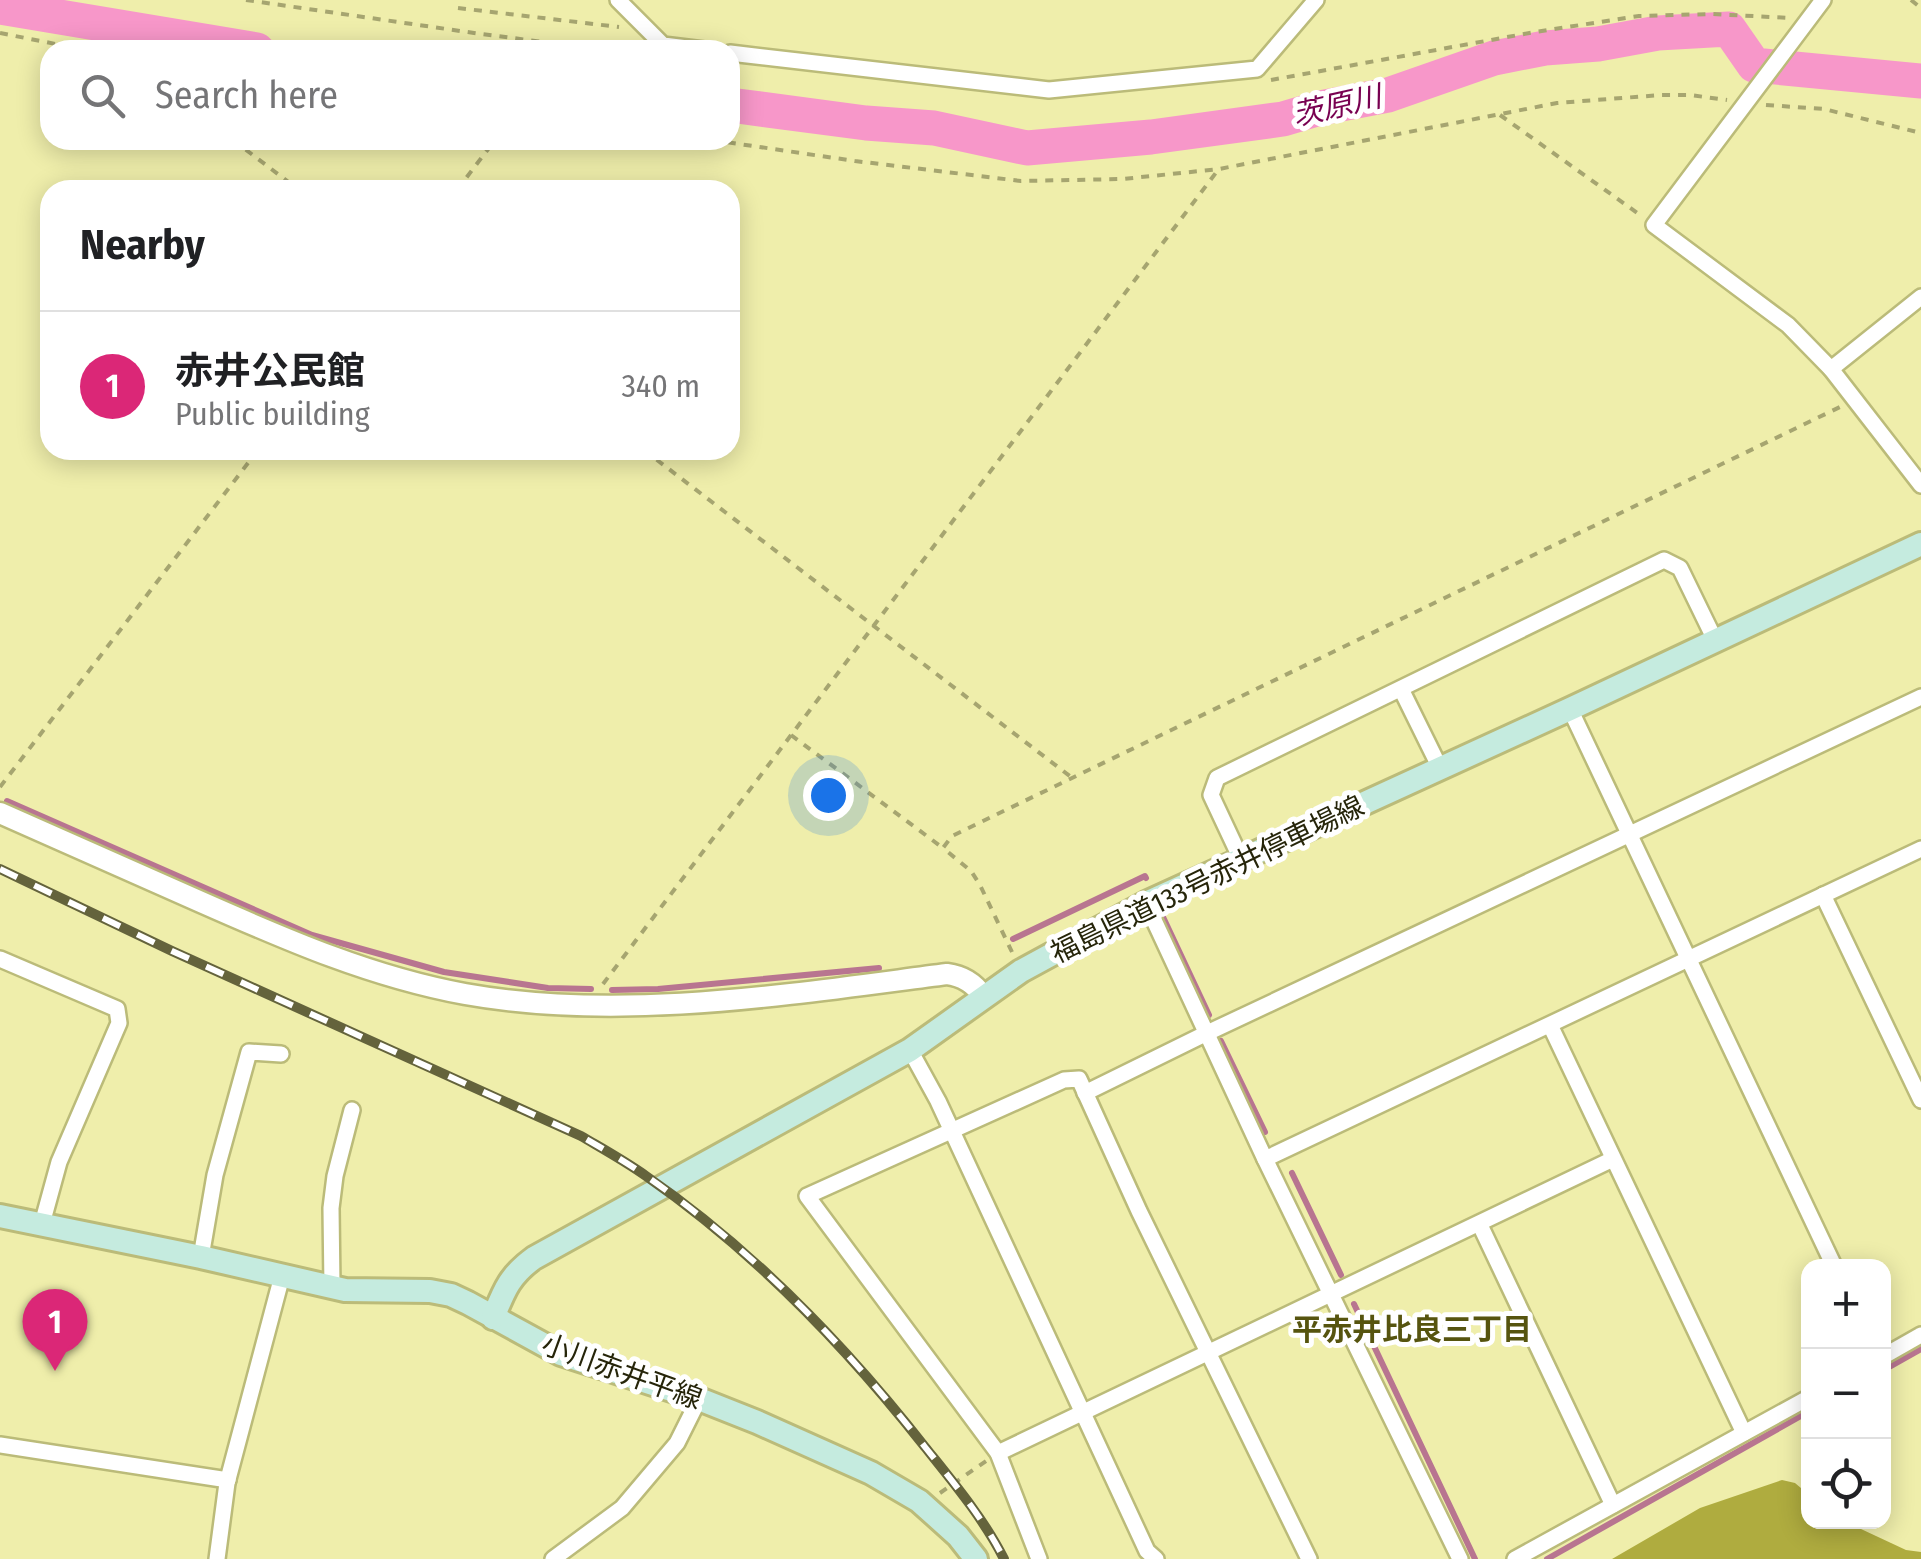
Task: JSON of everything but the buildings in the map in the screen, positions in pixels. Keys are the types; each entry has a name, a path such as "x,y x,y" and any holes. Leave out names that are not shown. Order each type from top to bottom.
{"main road":[{"name":"福島県道133号赤井停車場線","path":"493,1318 507,1283 534,1258 910,1050 1021,971 1146,903 1921,544"},
{"name":"小川赤井平線","path":"0,1216 332,1287 358,1291 430,1290 451,1295 560,1354 699,1399 871,1473 922,1505 958,1536 976,1559"}],"street":[{"path":"618,0 658,40"},
{"path":"740,54 1049,90 1257,69 1316,0"},
{"path":"1823,0 1654,225 1788,325 1831,369 1921,485"},
{"path":"1831,369 1921,298"},
{"path":"1241,860 1211,795 1218,778 1664,560 1680,568 1715,640"},
{"path":"1400,689 1440,768"},
{"path":"1085,1093 1921,696"},
{"path":"1570,708 1831,1259"},
{"path":"0,813 355,966 463,994 588,1004 718,1000 947,974 959,976 977,987 983,996"},
{"path":"1265,1160 1921,849"},
{"path":"1823,896 1921,1100"},
{"path":"1146,903 1265,1160 1460,1559"},
{"path":"0,959 117,1009 119,1023 59,1162 42,1224"},
{"path":"1550,1025 1744,1433"},
{"path":"910,1050 952,1130 1147,1551 1156,1559"},
{"path":"201,1257 215,1175 249,1052 280,1054"},
{"path":"1039,1559 998,1453 806,1196 1064,1080 1079,1080 1309,1559"},
{"path":"332,1287 331,1208 352,1110"},
{"path":"998,1453 1613,1160"},
{"path":"1480,1224 1613,1505"},
{"path":"217,1559 228,1480 282,1276"},
{"path":"1891,1352 1921,1335"},
{"path":"553,1559 622,1508 677,1443 699,1399"},
{"path":"1515,1559 1801,1402"},
{"path":"0,1445 228,1480"}],"path":[{"path":"246,0 528,40"},
{"path":"1910,0 1921,8"},
{"path":"458,8 611,28 644,26"},
{"path":"0,33 40,41"},
{"path":"740,144 1021,181 1124,179 1219,168 1557,104 1660,95 1824,109 1921,134"},
{"path":"1500,115 1654,225"},
{"path":"246,150 286,180"},
{"path":"465,180 487,150"},
{"path":"588,1004 1219,168"},
{"path":"943,848 952,836 1070,777 1855,400"},
{"path":"0,787 250,460"},
{"path":"657,460 1070,777"},
{"path":"791,735 971,871 1021,971"},
{"path":"922,1505 998,1453"}],"shaded area":[{"path":"1782,1480 1795,1483 1801,1488 1801,1529 1861,1529 1906,1550 1921,1552 1921,1559 1612,1559 1700,1508"}],"waterway":[{"name":"茨原川","path":"0,7 197,40"},
{"name":"茨原川","path":"740,106 934,128 1027,148 1151,137 1283,119 1388,95 1494,58 1658,33 1729,29 1754,65 1921,81"},
{"path":"7,801 312,935 444,972 548,988 591,989"},
{"path":"1013,939 1146,878"},
{"path":"1163,917 1209,1015"},
{"path":"612,990 879,968"},
{"path":"1221,1041 1265,1132"},
{"path":"1292,1173 1341,1275"},
{"path":"1354,1304 1475,1559"},
{"path":"1891,1366 1921,1349"},
{"path":"1547,1559 1801,1416"}],"railway":[{"path":"0,869 581,1136 638,1171 723,1235 830,1336 957,1487 1004,1559"}],"place":[{"name":"赤井公民館","path":"55,1371"}],"district":[{"name":"平赤井比良三丁目","path":"1412,1330"}]}
